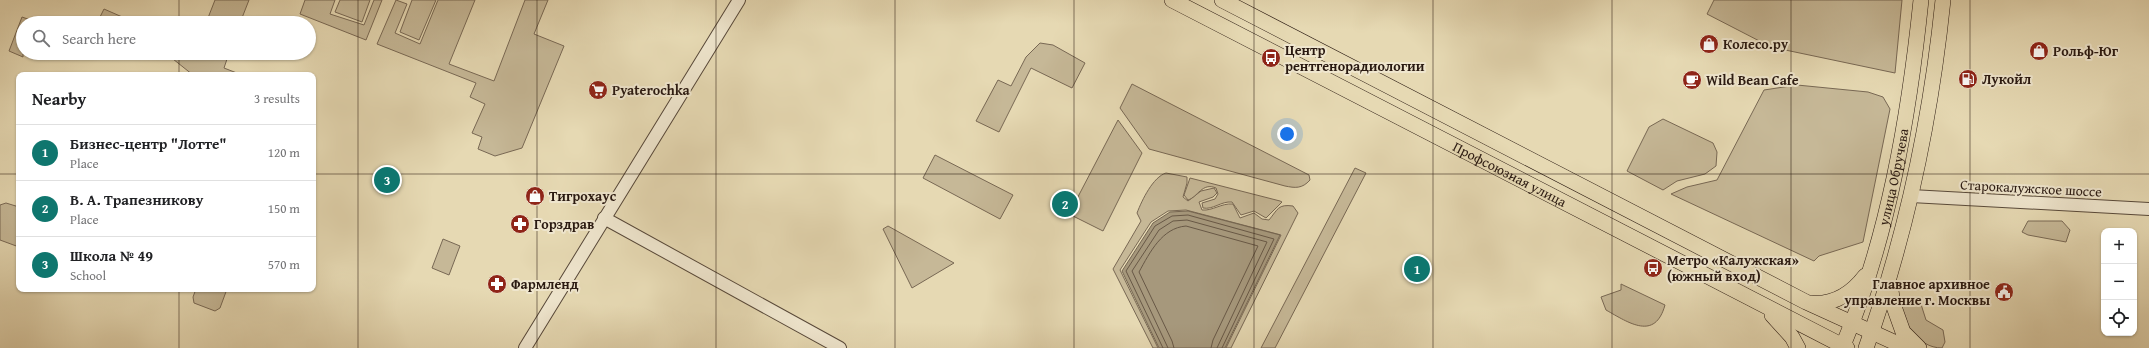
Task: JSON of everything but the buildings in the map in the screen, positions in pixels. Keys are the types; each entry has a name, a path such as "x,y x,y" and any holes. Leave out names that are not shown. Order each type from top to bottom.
{"main road":[{"name":"Профсоюзная улица","path":"1172,0 1844,347"},
{"name":"Профсоюзная улица","path":"1222,0 1806,302 1872,331"},
{"name":"улица Обручева","path":"1844,347 1871,269 1900,140 1912,75 1921,0"},
{"name":"улица Обручева","path":"1866,348 1889,280 1911,196 1932,87 1943,0"},
{"path":"1806,302 1820,304 1845,296 1856,288 1871,269"},
{"path":"1889,280 1893,304 1903,332 1919,348"},
{"path":"1761,305 1780,322 1792,337 1798,348"},
{"path":"1872,331 1907,348"}],"street":[{"path":"525,348 739,0"},
{"name":"Старокалужское шоссе","path":"1911,196 2149,209"},
{"path":"604,218 840,348"}],"shaded area":[{"path":"215,0 249,0 243,16 209,16"},
{"path":"305,0 335,0 330,14 364,25 374,0 382,0 366,40 316,20 316,16 305,16 300,14"},
{"path":"340,0 370,0 362,22 335,12"},
{"path":"396,0 407,4 395,33 420,44 438,0 475,0 449,64 494,81 525,0 548,0 534,34 564,46 522,148 495,156 478,149 482,137 472,133 485,104 470,97 476,83 377,44"},
{"path":"412,0 436,0 419,40 400,32"},
{"path":"1714,0 1902,0 1895,73 1771,47 1707,14"},
{"path":"104,9 120,16 100,16"},
{"path":"16,33 16,54 9,51"},
{"path":"1040,43 1053,45 1085,63 1072,88 1031,68 999,132 976,121 998,80 1011,86 1026,57"},
{"path":"174,60 227,60 224,68 234,72 189,72"},
{"path":"1132,84 1309,175 1310,180 1304,185 1298,187 1285,186 1149,149 1120,108"},
{"path":"1797,85 1868,92 1883,97 1890,109 1863,242 1819,256 1814,261 1671,194 1687,187 1717,180 1764,90"},
{"path":"1663,119 1713,143 1717,152 1716,166 1705,174 1677,181 1663,190 1627,171 1649,127"},
{"path":"1118,120 1142,153 1103,231 1069,214"},
{"path":"935,155 1013,195 1000,219 923,178"},
{"path":"1355,168 1366,173 1275,348 1261,348"},
{"path":"1166,173 1187,177 1183,197 1188,201 1201,191 1214,188 1217,193 1213,197 1199,202 1202,210 1233,204 1240,218 1254,213 1262,219 1269,220 1279,208 1284,206 1293,206 1298,213 1231,348 1226,348 1281,235 1186,210 1168,211 1151,222 1120,270 1158,348 1153,348 1113,269 1141,221 1137,213 1145,196 1152,184 1161,175"},
{"path":"1190,178 1282,202 1266,218 1254,211 1241,215 1232,202 1210,208 1203,208 1202,203 1215,199 1218,194 1216,188 1204,188 1188,200 1184,195"},
{"path":"6,203 16,206 16,246 0,240 0,205"},
{"path":"2028,221 2062,221 2070,230 2066,242 2028,235 2022,232"},
{"path":"888,226 954,263 912,288 883,229"},
{"path":"443,239 460,246 449,275 432,268"},
{"path":"1621,284 1665,305 1661,316 1655,323 1648,326 1632,324 1606,310 1601,297 1621,290"},
{"path":"195,292 226,292 220,308 215,311 194,303 193,297"},
{"path":"1900,298 1919,298 1926,320 1943,330 1945,342 1942,348 1933,347 1925,343 1912,331 1903,315"}],"water":[{"path":"1188,211 1280,235 1225,348 1159,348 1122,271 1153,223 1170,212"}],"place":[{"name":"Колесо.ру","path":"1709,44"},
{"name":"Рольф-Юг","path":"2039,51"},
{"name":"Центр рентгенорадиологии","path":"1271,58"},
{"name":"Лукойл","path":"1968,79"},
{"name":"Wild Bean Cafe","path":"1692,80"},
{"name":"Pyaterochka","path":"598,90"},
{"name":"Школа № 49","path":"387,180"},
{"name":"Тигрохаус","path":"535,196"},
{"name":"В. А. Трапезникову","path":"1065,204"},
{"name":"Горздрав","path":"520,224"},
{"name":"Метро «Калужская» (южный вход)","path":"1653,268"},
{"name":"Бизнес-центр \"Лотте\"","path":"1417,269"},
{"name":"Фармленд","path":"497,284"},
{"name":"Главное архивное управление г. Москвы","path":"2004,292"}]}
